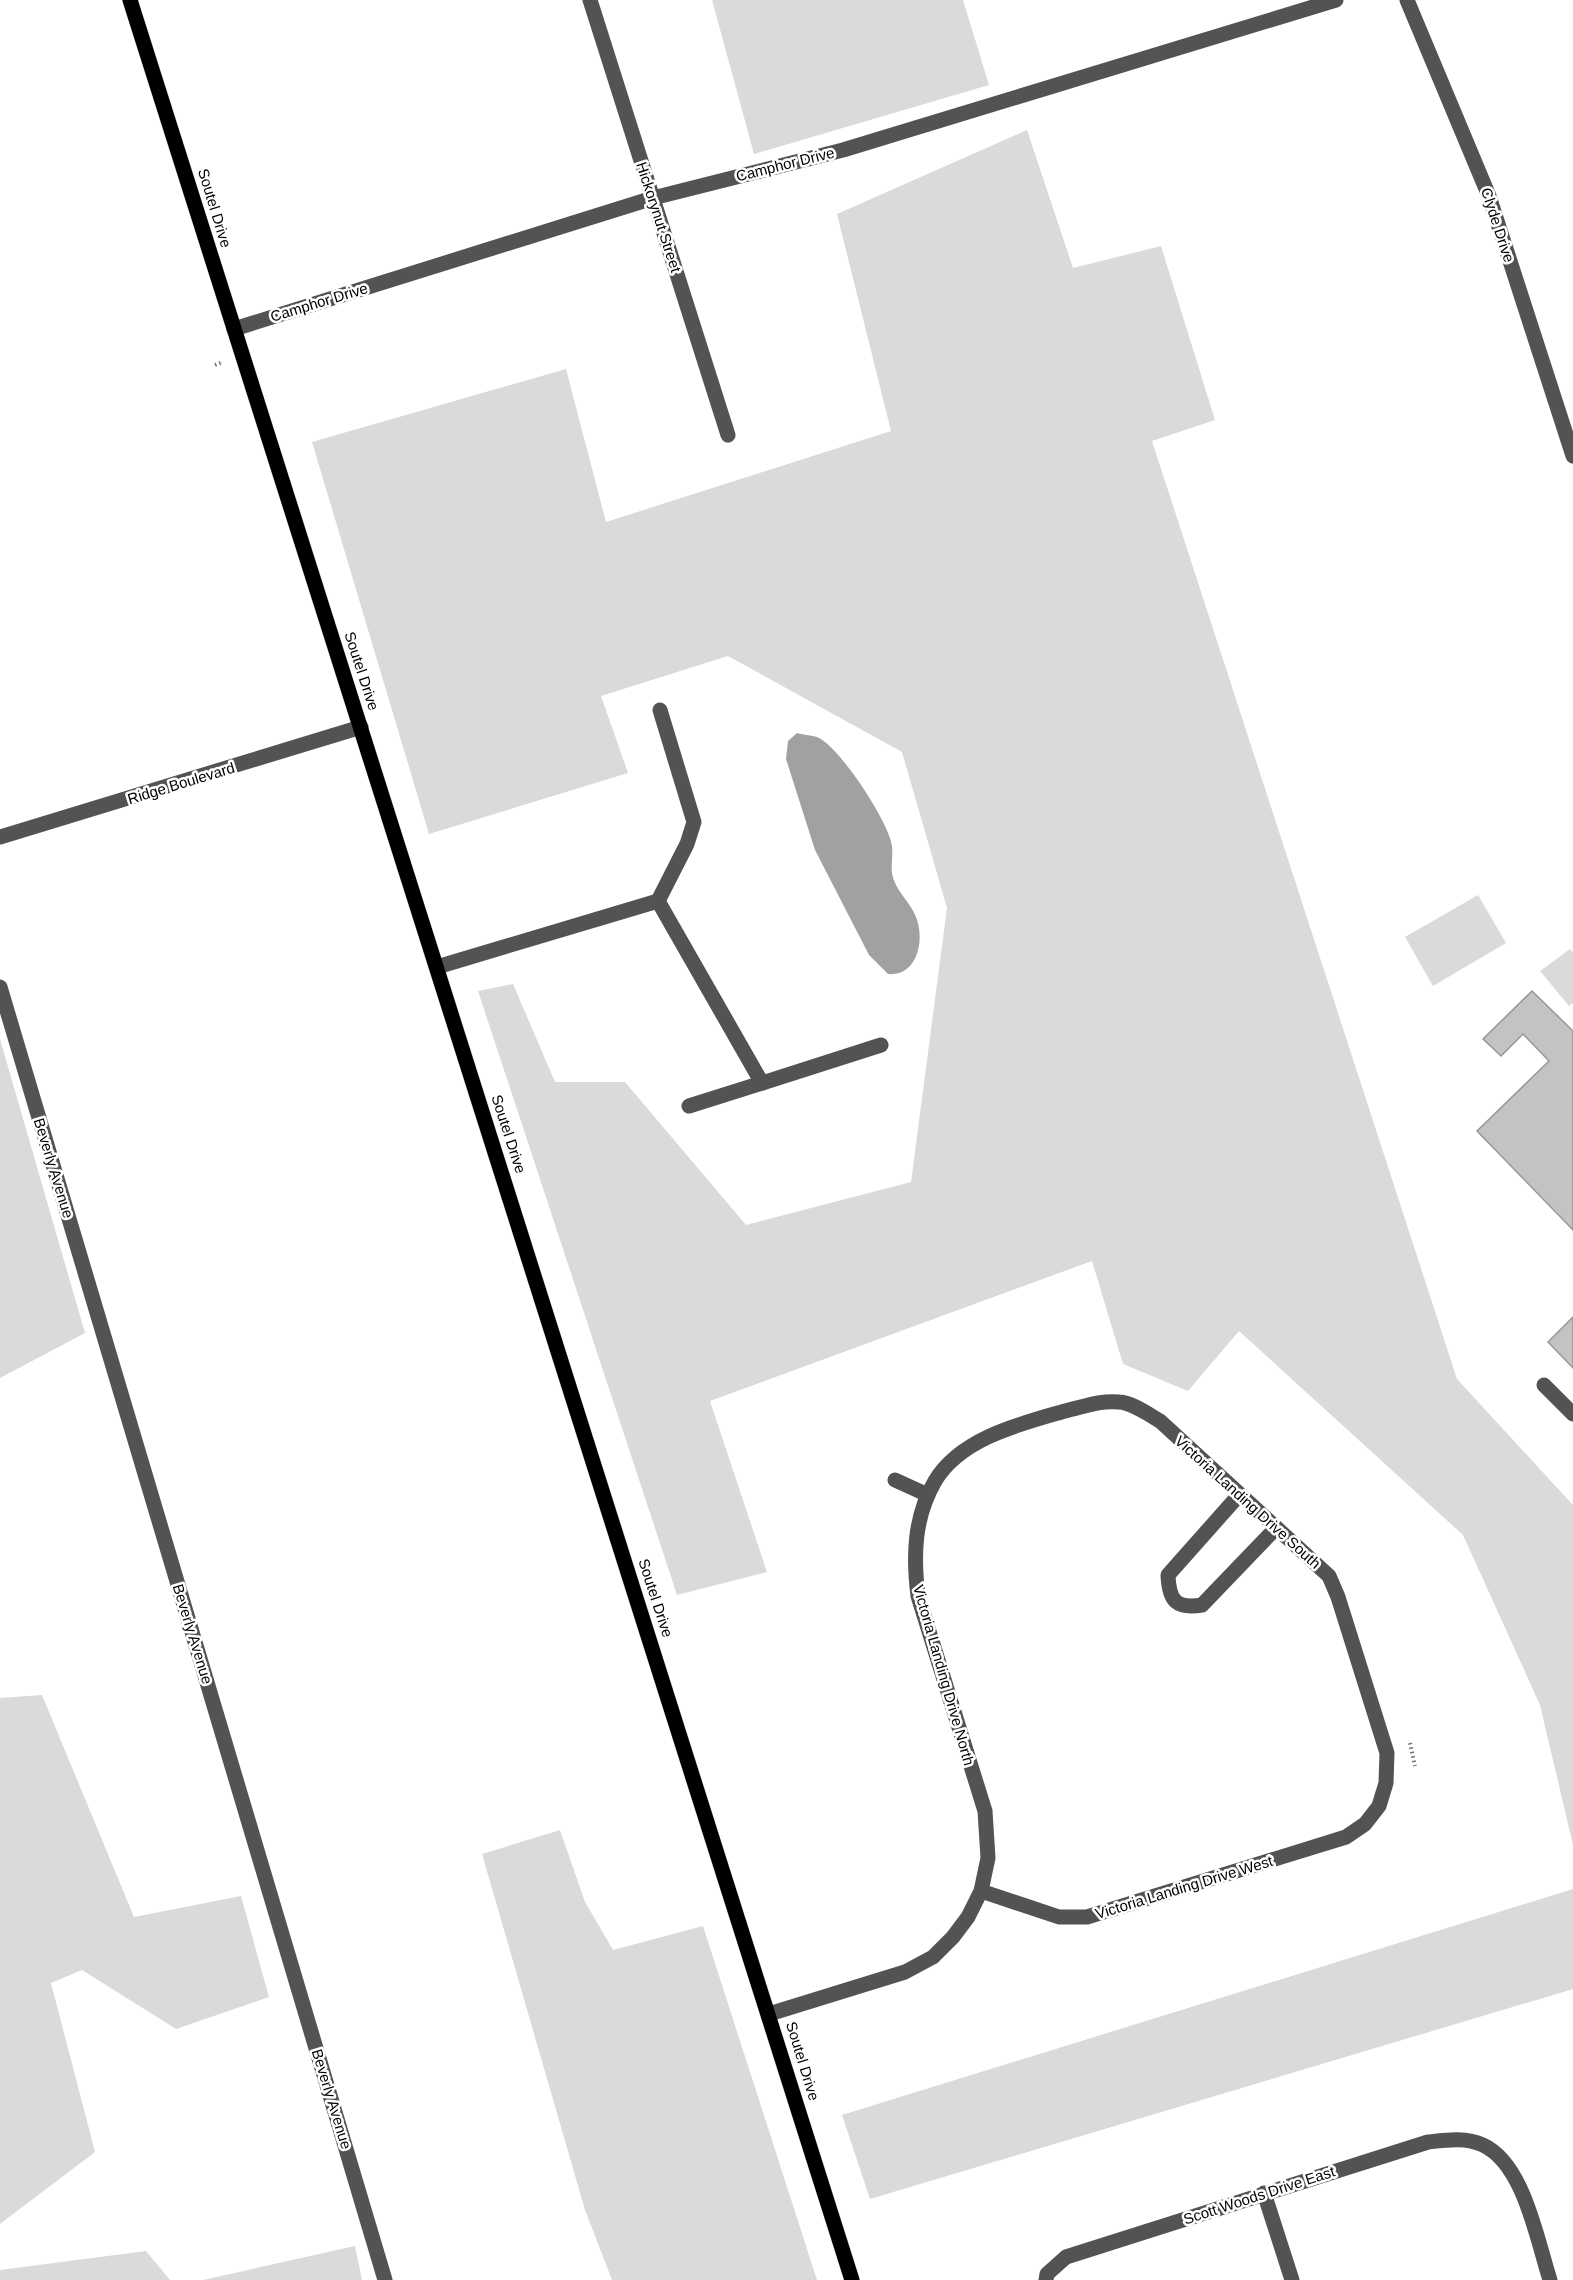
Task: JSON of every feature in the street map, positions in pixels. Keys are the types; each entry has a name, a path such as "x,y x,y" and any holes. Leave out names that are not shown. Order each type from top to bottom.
{"main road":[{"name":"Soutel Drive","path":"130,0 852,2280"}],"street":[{"name":"Hickorynut Street","path":"590,0 728,435"},
{"name":"Camphor Drive","path":"234,329 653,198 843,150 1336,0"},
{"name":"Clyde Drive","path":"1407,0 1469,142 1489,196 1573,456"},
{"path":"437,967 658,900 687,844 694,822 660,710"},
{"name":"Ridge Boulevard","path":"0,837 361,727"},
{"path":"658,900 762,1083"},
{"name":"Beverly Avenue","path":"0,987 385,2280"},
{"path":"689,1106 881,1045"},
{"path":"1544,1385 1573,1414"},
{"name":"Victoria Landing Drive South","path":"978,1443 1003,1430 1096,1403 1120,1402 1141,1409 1160,1421 1329,1576 1338,1597 1387,1753 1386,1783 1379,1806"},
{"name":"Victoria Landing Drive North","path":"978,1443 954,1460 937,1479 928,1495 917,1525 914,1562 918,1596 985,1811 988,1858 981,1891"},
{"path":"895,1480 928,1495"},
{"path":"1239,1495 1168,1575 1168,1587 1174,1601 1185,1608 1202,1605 1276,1528"},
{"name":"Victoria Landing Drive West","path":"981,1891 1059,1917 1087,1917 1346,1837 1365,1824 1379,1806"},
{"path":"769,2014 905,1972 933,1957 953,1937 968,1917 981,1891"},
{"name":"Scott Woods Drive East","path":"1046,2280 1047,2274 1066,2257 1428,2142 1458,2139 1484,2145 1506,2164 1521,2189 1550,2280"},
{"path":"1264,2193 1292,2280"}],"path":[{"path":"215,365 223,362"},
{"path":"1410,1743 1415,1766"}],"shaded area":[{"path":"712,0 963,0 989,85 754,154"},
{"path":"1027,130 1073,268 1161,246 1215,420 1152,441 1457,1379 1573,1505 1573,1845 1540,1705 1463,1535 1239,1331 1188,1391 1123,1364 1092,1261 710,1401 767,1572 677,1595 478,991 513,984 555,1082 625,1082 746,1225 911,1182 947,908 902,752 728,656 601,696 628,773 429,834 312,442 566,369 606,522 891,431 837,214"},
{"path":"797,733 819,738 839,756 873,804 889,835 894,879 916,917 920,936 917,955 906,969 898,973 888,974 869,955 815,850 786,759 788,741"},
{"path":"1478,895 1506,943 1433,986 1405,937"},
{"path":"1570,949 1573,952 1573,1003 1569,1006 1540,971"},
{"path":"0,1039 85,1333 0,1378"},
{"path":"42,1695 134,1917 241,1896 269,1997 176,2029 82,1970 51,1983 95,2152 0,2224 0,1698"},
{"path":"560,1830 585,1902 613,1950 703,1926 817,2280 612,2280 585,2210 482,1854"},
{"path":"1573,1889 1573,1989 870,2199 842,2115"},
{"path":"355,2246 362,2280 203,2280"},
{"path":"146,2251 170,2280 0,2280 0,2270"}],"building":[{"path":"1532,991 1573,1031 1573,1230 1477,1131 1549,1061 1523,1034 1501,1056 1483,1039"},
{"path":"1573,1317 1573,1368 1548,1342"}]}
